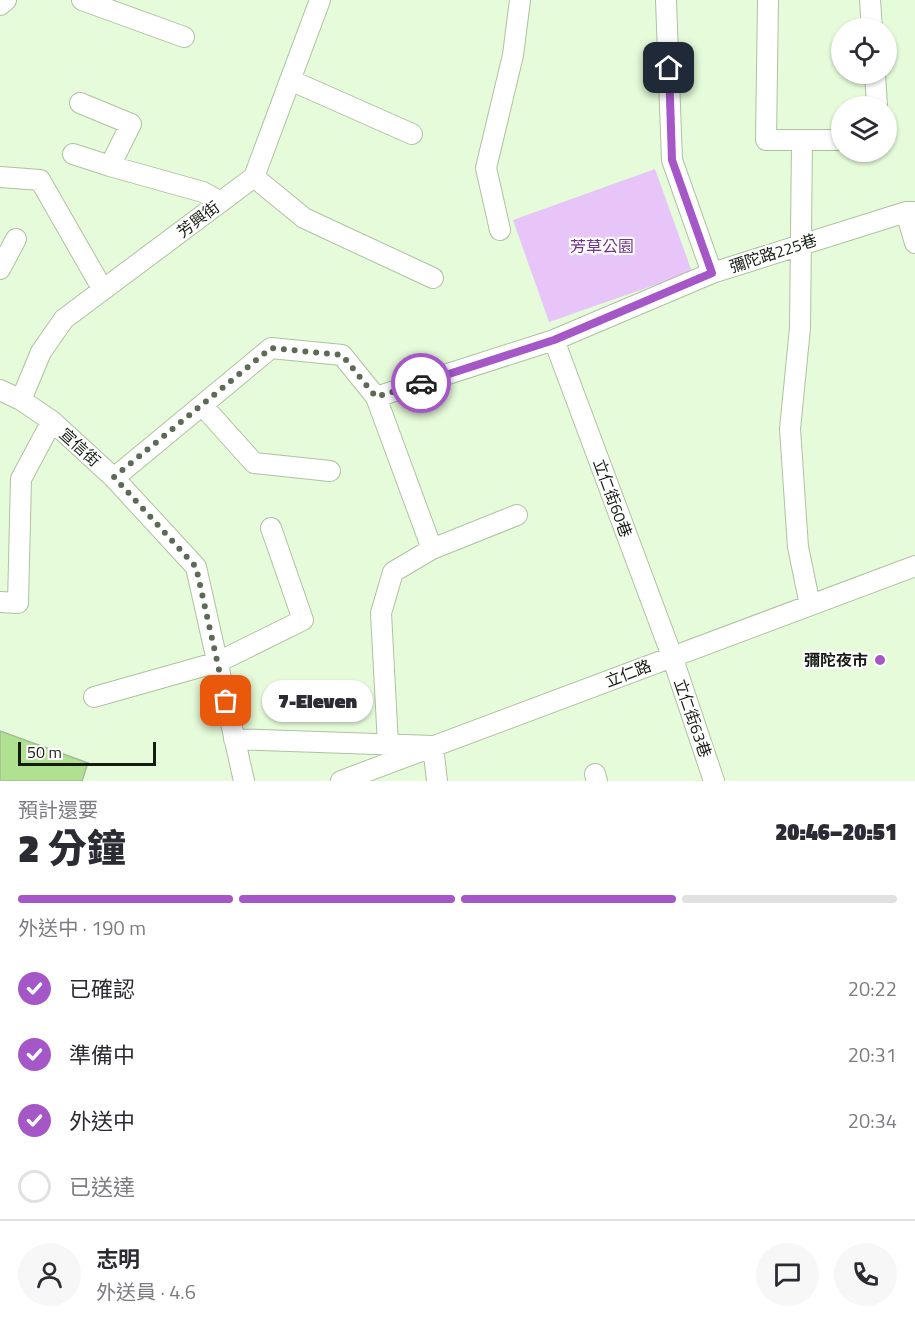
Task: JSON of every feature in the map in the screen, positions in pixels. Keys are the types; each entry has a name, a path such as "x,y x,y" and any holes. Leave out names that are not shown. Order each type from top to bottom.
{"street":[{"path":"0,4 6,0"},
{"path":"82,0 184,37"},
{"path":"320,0 254,177 304,218 433,278"},
{"path":"500,230 486,168 513,55 520,0"},
{"path":"666,0 672,160 712,273"},
{"path":"768,0 766,140 831,140"},
{"path":"870,0 871,18"},
{"path":"290,80 412,134"},
{"path":"80,103 131,124 110,166"},
{"path":"802,141 800,328 790,429 798,547 810,605"},
{"path":"73,153 110,166 203,192 221,202"},
{"path":"0,177 40,180 102,290"},
{"name":"芳興街","path":"21,400 41,352 64,319 254,177"},
{"path":"910,212 915,243"},
{"name":"彌陀路225巷","path":"376,397 554,340 712,273 910,212"},
{"path":"0,269 15,239"},
{"name":"立仁街60巷","path":"554,340 672,656"},
{"path":"114,477 271,348 342,355 376,397 432,549"},
{"name":"宣信街","path":"0,390 21,400 52,421 114,477 196,567 244,781"},
{"path":"202,405 254,463 330,471"},
{"path":"0,602 18,603 21,479 52,421"},
{"path":"388,745 381,613 393,572 432,549 517,515"},
{"path":"94,698 218,662 303,620 271,528"},
{"name":"立仁路","path":"341,781 915,566"},
{"name":"立仁街63巷","path":"672,656 714,781"},
{"path":"234,739 433,746 437,781"}],"green space":[{"name":"芳草公園","path":"655,169 692,272 549,322 513,220"}],"building":[{"path":"0,731 88,763 82,781 0,781"}],"way so far":[{"path":"226,701 196,567 114,477 271,348 342,355 376,397 421,383"}],"place":[{"name":"彌陀夜市","path":"880,660"},
{"name":"7-Eleven","path":"226,701"}],"route":[{"path":"421,383 554,340 712,273 672,160 669,68"}]}
